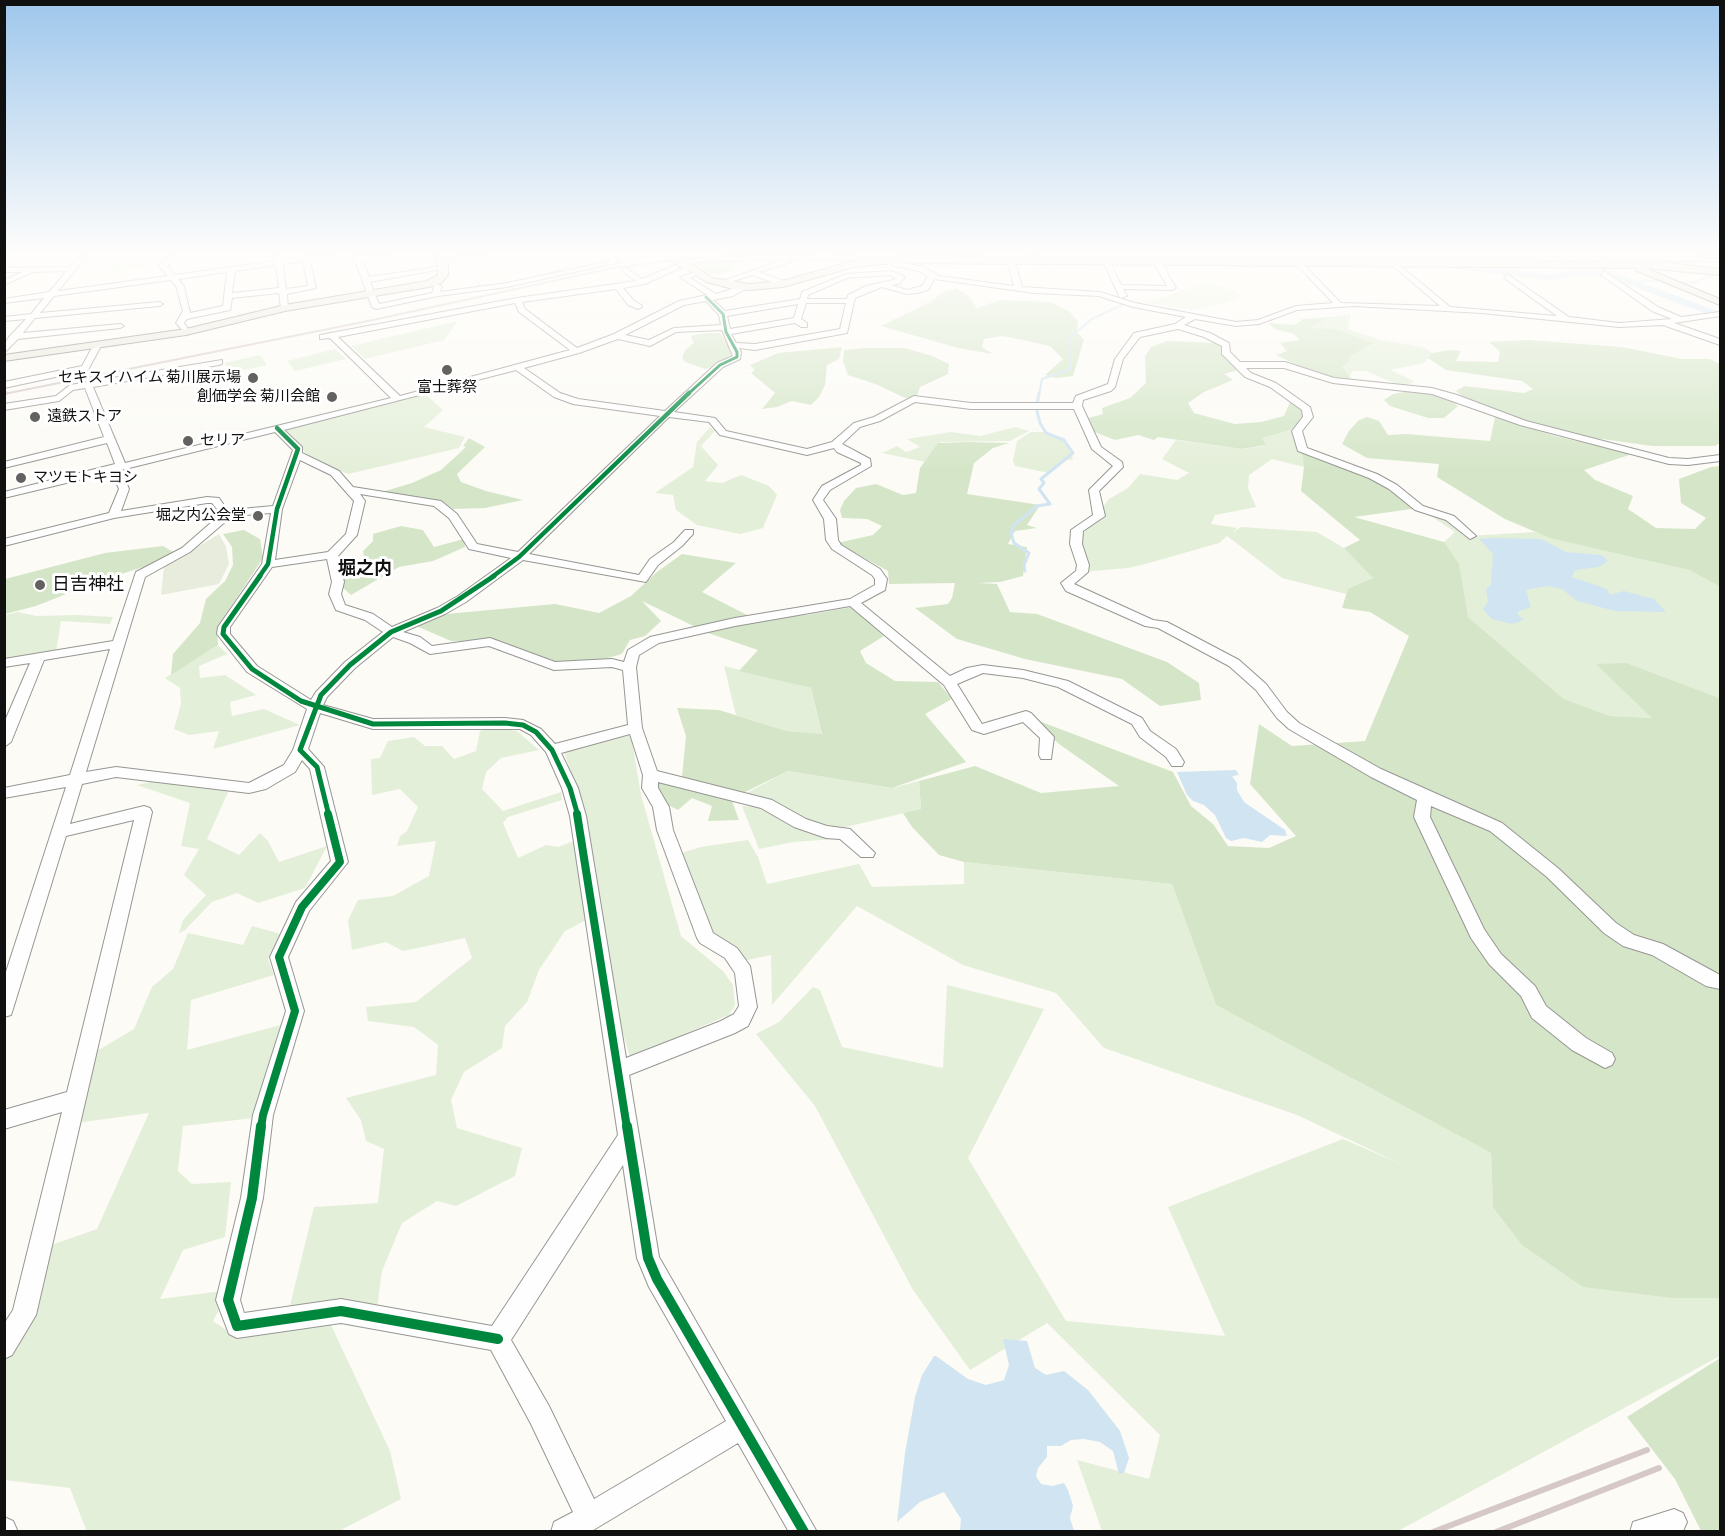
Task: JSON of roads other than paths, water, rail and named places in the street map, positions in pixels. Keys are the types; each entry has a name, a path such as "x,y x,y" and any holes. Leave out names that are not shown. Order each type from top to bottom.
{"main road":[{"path":"4,358 98,346 208,327"}],"street":[{"path":"4,351 24,327"},
{"path":"4,337 113,327"},
{"path":"182,327 186,332"},
{"path":"377,327 328,336 398,399"},
{"path":"544,327 576,351"},
{"path":"4,495 398,399 576,351 635,327"},
{"path":"4,793 116,772 249,788 261,785 290,768 300,750 321,695 350,666 391,632 441,611 462,599 519,557 720,365 737,357 725,327"},
{"path":"617,336 650,343 674,330 726,330 750,327"},
{"path":"805,327 817,336"},
{"path":"733,345 755,347 844,331 845,327"},
{"path":"1175,327 1137,335 1119,359 1112,385 1108,389 1079,398 1077,406 1097,448 1118,464 1094,490 1094,501 1099,516 1077,530 1076,544 1083,565 1082,572 1067,583 1070,588 1150,623 1162,625 1234,663 1261,687 1282,715 1294,726 1376,773 1496,827 1524,847 1610,928 1629,941 1657,949 1712,981 1720,982"},
{"path":"1180,327 1207,335 1226,345 1225,352 1248,375 1299,400 1307,409 1308,417 1297,431 1302,449 1306,452 1374,476 1394,488 1419,508 1450,518 1470,536"},
{"path":"1676,327 1720,342"},
{"path":"4,385 85,368 98,346"},
{"path":"4,407 59,398 70,388 219,362"},
{"path":"1236,365 1285,364 1333,380 1432,392 1454,397 1523,423 1669,461 1688,462 1720,458"},
{"path":"517,367 557,395 576,402 712,420 723,433 773,447 807,452 836,444 857,425 877,419 914,399 971,406 1077,406"},
{"path":"88,385 110,439 124,489 114,515"},
{"path":"277,428 297,448 297,454 277,509 268,564 224,627 223,634 252,669 301,701 315,707 373,724 505,723 523,725 536,732 552,750 570,788 578,816 648,1258 657,1279 804,1532"},
{"path":"4,465 110,439"},
{"path":"617,1071 728,1027 741,1020 748,1007 744,971 731,953 706,938 665,830 661,807 650,788 651,775 635,728 629,667 633,653 655,640 735,622 852,602 881,587 881,579 876,572 837,547 832,540 830,519 818,500 826,488 866,466 866,461 841,450 836,444"},
{"path":"268,564 332,555 351,535 360,501 359,497 348,489 335,473 297,454"},
{"path":"348,489 436,503 453,516 473,546 519,557 642,579 654,562 678,544 689,532"},
{"path":"4,543 114,515 207,500 215,500 222,510 229,513 277,509"},
{"path":"4,1009 140,575 186,550 229,513"},
{"path":"332,555 338,582 335,594 340,607 369,617 391,632 414,640 430,650 490,642 554,666 612,663 629,667"},
{"path":"852,602 949,682 977,727 984,729 1026,716 1047,737 1046,755"},
{"path":"4,663 118,644"},
{"path":"4,742 39,657"},
{"path":"949,682 972,671 983,669 1063,684 1137,721 1144,734 1171,753 1177,762"},
{"path":"552,750 635,728"},
{"path":"300,750 317,767 340,862 302,907 279,957 295,1011 263,1115 252,1198 228,1300 237,1326 341,1311 498,1339"},
{"path":"651,775 766,804 800,823 826,832 844,833 867,853"},
{"path":"1425,797 1422,817 1477,933 1495,959 1528,991 1539,1012 1579,1044 1605,1059"},
{"path":"4,1347 24,1315 144,812 60,832"},
{"path":"4,1120 75,1099"},
{"path":"498,1339 629,1136"},
{"path":"498,1339 540,1415 589,1517"},
{"path":"564,1532 742,1426"},
{"path":"1643,1532 1674,1522"}],"water":[{"path":"1479,539 1541,539 1566,552 1602,555 1608,561 1599,567 1575,570 1572,577 1607,589 1610,595 1624,591 1654,599 1666,612 1615,611 1577,601 1562,589 1547,586 1526,590 1531,607 1517,614 1524,620 1512,624 1492,619 1483,609 1488,602 1486,590 1491,584 1493,554"},
{"path":"1236,770 1239,775 1232,776 1244,802 1285,830 1287,836 1270,835 1262,842 1244,838 1231,841 1226,838 1215,815 1187,795 1177,772"},
{"path":"1003,1339 1027,1341 1035,1368 1046,1375 1064,1371 1088,1390 1120,1431 1129,1458 1124,1473 1119,1474 1113,1451 1100,1442 1084,1439 1071,1440 1061,1446 1047,1446 1047,1457 1038,1468 1036,1476 1041,1484 1052,1486 1064,1483 1073,1506 1070,1518 1074,1531 960,1531 961,1519 944,1492 920,1502 897,1522 905,1453 915,1397 922,1375 936,1356 968,1379 986,1385 1004,1380 1009,1365"}],"waterway":[{"path":"1039,395 1042,379 1071,369 1069,338 1083,327"},
{"path":"1037,405 1039,393"},
{"path":"1025,571 1024,565 1029,553 1014,543 1011,533 1013,526 1037,506 1050,504 1039,489 1044,483 1041,479 1073,453 1064,440 1046,433 1040,423 1036,407"}],"railway":[{"path":"7,393 4,394 340,327"},
{"path":"1433,1532 1647,1450"},
{"path":"1496,1532 1659,1468"}],"place":[{"name":"富士葬祭","path":"447,370"},
{"name":"セキスイハイム 菊川展示場","path":"253,378"},
{"name":"創価学会 菊川会館","path":"332,397"},
{"name":"遠鉄ストア","path":"35,417"},
{"name":"セリア","path":"188,441"},
{"name":"マツモトキヨシ","path":"21,478"},
{"name":"堀之内公会堂","path":"258,516"},
{"name":"日吉神社","path":"40,585"}],"district":[{"name":"堀之内","path":"365,569"}]}
